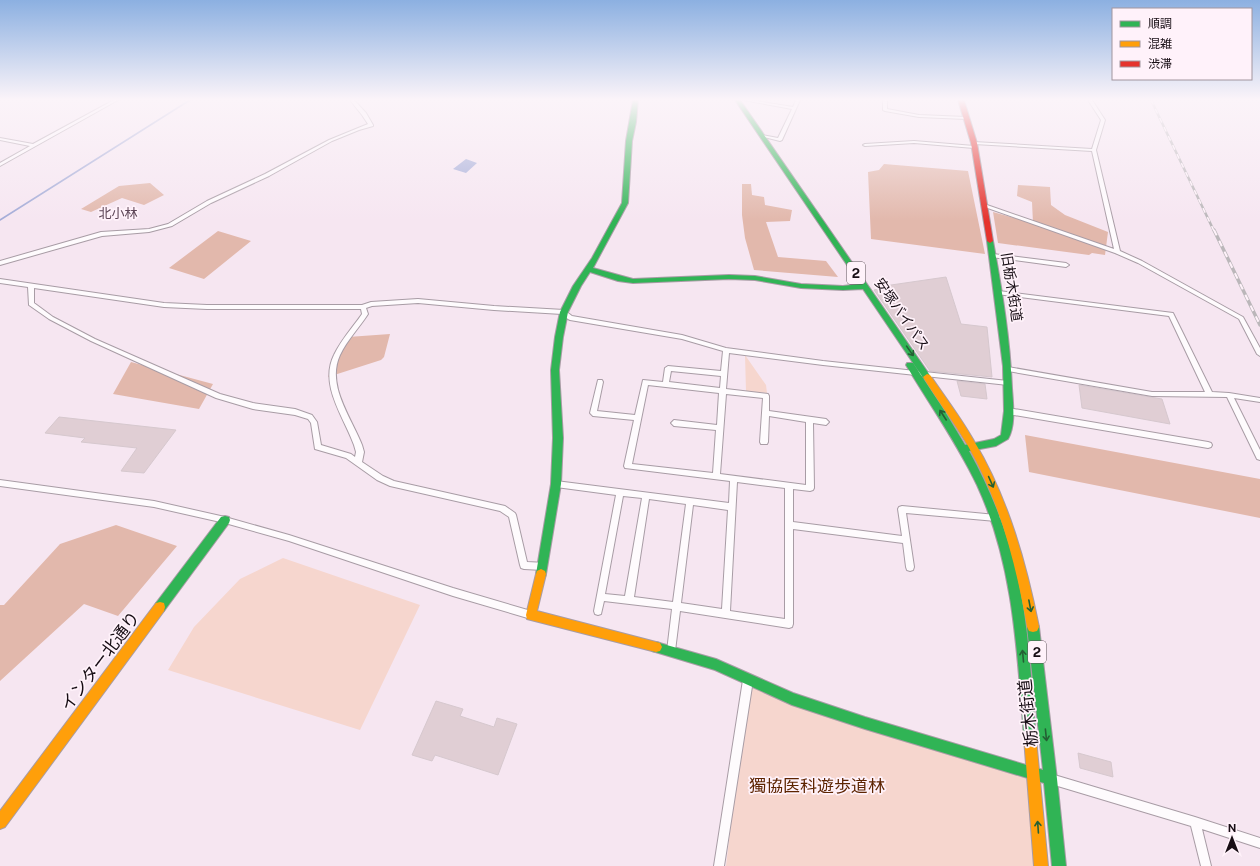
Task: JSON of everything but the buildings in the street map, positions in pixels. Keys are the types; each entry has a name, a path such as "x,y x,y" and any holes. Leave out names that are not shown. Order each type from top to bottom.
{"street":[{"path":"7,140 34,146"},
{"path":"0,165 44,140"},
{"path":"0,263 106,233 157,229 171,224 210,202 252,183 332,140"},
{"path":"531,615 543,566 556,484 558,438 555,370 559,336 564,312 577,286 589,270 620,214 627,196 629,140"},
{"name":"安塚バイパス","path":"758,140 920,373 974,447"},
{"name":"安塚バイパス","path":"765,140 861,287"},
{"name":"旧栃木街道","path":"964,449 996,442 1006,437 1008,426 1008,369 999,293 973,140"},
{"path":"1097,140 1094,150 1117,252"},
{"path":"865,144 914,142 1094,150"},
{"path":"985,206 1117,252 1140,262 1241,318 1260,354"},
{"path":"993,256 1066,265"},
{"path":"589,270 633,281 743,277 801,286 861,287"},
{"path":"0,281 164,305 207,307 363,307 371,304 418,301 494,308 564,312 570,318 682,337 726,350 823,363 1008,383"},
{"path":"30,286 31,304 51,318 107,346 218,396 253,406 295,412 310,417 314,422 318,447 348,456 380,478 392,484 502,508 512,515 524,565 543,566"},
{"path":"999,293 1171,314 1209,394"},
{"path":"358,462 360,452 332,382 332,370 337,355 365,314 363,307"},
{"path":"716,476 726,350"},
{"path":"666,384 668,368 724,374"},
{"path":"1008,369 1152,394 1229,395 1260,400"},
{"name":"安塚バイパス","path":"920,373 964,449"},
{"path":"600,382 593,413 638,418"},
{"path":"764,442 766,396 645,382 628,466 810,488 809,419"},
{"path":"1229,395 1260,457"},
{"path":"1008,411 1208,445"},
{"path":"766,414 826,422"},
{"path":"674,423 720,428"},
{"name":"栃木街道","path":"974,447 1006,518 1016,548 1030,605 1038,662 1059,866"},
{"name":"栃木街道","path":"964,449 996,518 1006,548 1016,592 1021,625 1041,866"},
{"path":"726,614 734,478"},
{"path":"0,484 154,504 225,520 288,538 453,592 531,615 671,651 716,665 792,698 850,718 1260,843"},
{"path":"556,484 732,507"},
{"path":"600,597 676,606 789,624 789,485"},
{"path":"598,611 620,492"},
{"path":"628,600 646,495"},
{"path":"671,651 690,501"},
{"path":"910,567 902,509 996,518"},
{"name":"インター北通り","path":"0,822 225,520"},
{"path":"789,525 906,540"},
{"path":"719,866 748,680"},
{"path":"1195,822 1206,866"},
{"path":"1056,838 1066,866"}],"green space":[{"path":"745,355 766,385 767,393 746,391"},
{"path":"283,558 420,605 360,730 168,670 194,627 240,579"},
{"name":"獨協医科遊歩道林","path":"748,680 1034,774 1037,866 726,866"}],"shaded area":[{"path":"884,164 968,171 985,254 871,239 868,172 879,170"},
{"path":"150,183 164,195 144,205 122,198 91,212 81,209 119,186"},
{"path":"742,184 751,184 752,195 764,197 765,205 792,210 790,221 766,222 778,257 826,261 838,277 754,270 745,238 742,215"},
{"path":"1018,185 1050,187 1051,205 1065,215 1108,232 1105,255 1092,253 1089,255 998,243 993,212 1033,223 1032,202 1017,196"},
{"path":"218,231 251,241 204,279 169,268"},
{"path":"390,334 384,357 381,360 328,377 348,337"},
{"path":"131,362 213,384 199,409 113,394"},
{"path":"1025,435 1260,479 1260,518 1029,472"},
{"path":"116,525 177,546 118,616 84,604 0,681 0,605 4,605 60,544"}],"water":[{"path":"466,159 477,163 466,173 453,169"}],"waterway":[{"path":"0,220 126,140"}],"railway":[{"path":"1170,140 1214,231"},
{"path":"1214,230 1260,325"}],"traffic: fast":[{"path":"541,574 556,484 558,438 555,370 564,312 577,286 596,258 625,203 629,140"},
{"path":"766,140 927,377"},
{"path":"966,448 996,442 1005,437 1007,429 1009,402 1007,366 1000,304 990,241"},
{"path":"589,269 621,279 633,281 729,277 755,278 801,286 843,288 865,286"},
{"path":"910,365 956,437 970,462 1003,539 1018,609 1030,738"},
{"path":"160,607 225,520"},
{"path":"1033,627 1045,726 1059,866"},
{"path":"656,647 716,665 792,699 865,723 1051,779"}],"traffic: slow":[{"path":"927,377 971,443 993,487 1017,555 1029,603 1033,627"},
{"path":"541,574 531,615 656,647"},
{"path":"0,822 160,607"},
{"path":"1030,738 1041,866"}],"traffic: jam":[{"path":"973,140 990,241"}],"district":[{"name":"北小林","path":"118,213"}]}
